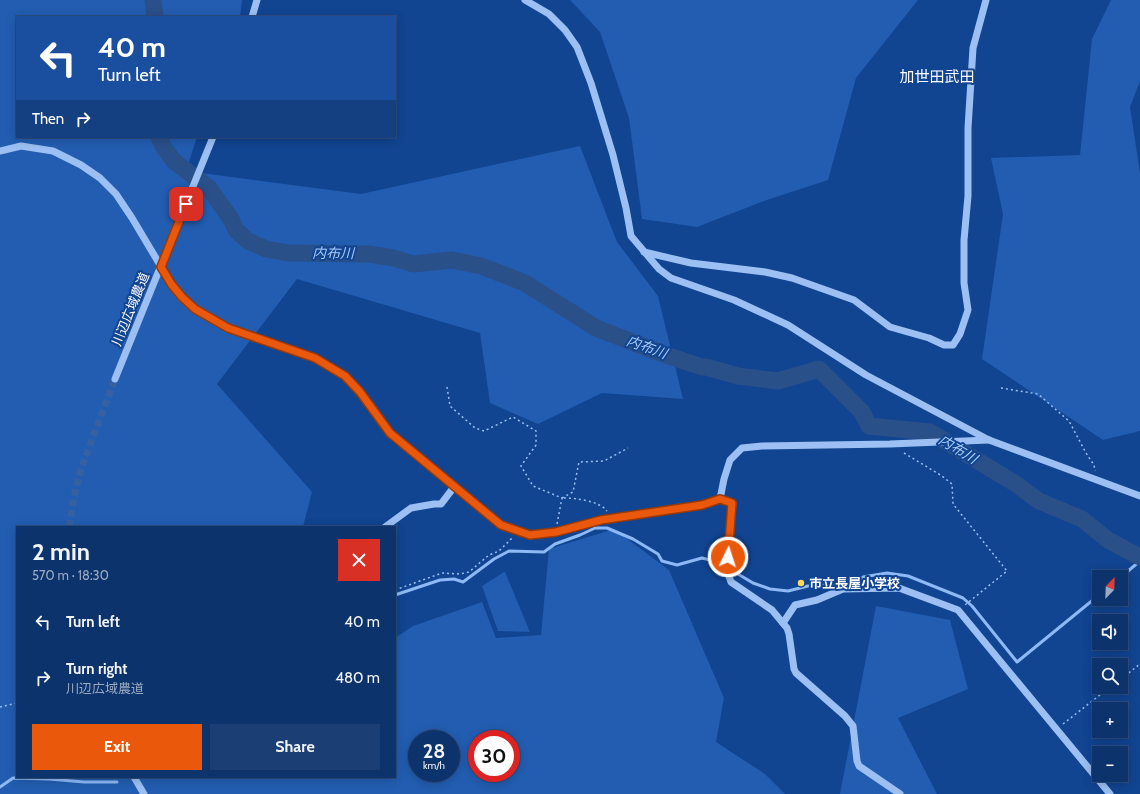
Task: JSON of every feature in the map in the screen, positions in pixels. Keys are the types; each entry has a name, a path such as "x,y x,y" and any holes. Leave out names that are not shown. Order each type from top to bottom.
{"street":[{"path":"252,16 257,0"},
{"path":"525,0 549,14 565,30 577,47 591,84 613,155 631,236 659,269 671,278 734,300 788,325 866,375 989,440 1140,496"},
{"path":"644,252 691,263 764,272 792,278 854,300 890,327 930,338 944,345 953,345 960,334 968,310 964,283 964,240 968,196 968,128 973,48 986,0"},
{"name":"川辺広域農道","path":"115,380 213,138"},
{"path":"0,151 21,146 53,151 81,165 100,178 116,194 177,291 195,309 228,328 315,358 345,376 360,392 390,433 501,525 530,535 556,532 601,520 702,505 720,499 732,503 727,570 731,582 772,610 787,628 796,673 854,726 857,761 859,766 900,794"},
{"path":"720,499 730,460 742,448 989,440"},
{"path":"386,526 411,508 441,504 454,487"},
{"path":"783,623 795,605 817,600 843,589 899,588 958,610 1110,794"},
{"path":"135,778 144,794"}],"path":[{"path":"447,387 450,406 475,428 484,431 513,417 536,431 536,445 521,466 533,486 562,498 574,498 589,501 605,507 613,518"},
{"path":"1001,388 1038,394 1068,421 1094,465 1097,480"},
{"path":"562,498 574,492 579,462 604,461 628,448"},
{"path":"903,452 942,476 952,484 953,504 1007,571 958,610"},
{"path":"556,532 562,498"},
{"path":"396,590 442,573 460,574 469,572 489,555 499,551 518,531"},
{"path":"1128,673 1140,664"},
{"path":"1057,729 1101,694"},
{"path":"0,707 16,702"}],"shaded area":[{"path":"0,0 242,0 240,16 16,16 16,138 197,138 186,171 361,194 580,146 617,242 658,296 683,399 602,393 538,424 490,403 480,333 297,279 217,384 312,492 303,526 16,526 16,778 396,778 396,637 413,626 482,602 496,638 541,635 549,549 614,529 669,570 724,698 716,742 765,774 785,794 0,794"},
{"path":"570,0 918,0 856,78 828,180 764,201 697,227 642,219 629,118 600,32"},
{"path":"1111,0 1140,0 1140,81 1130,107 1140,173 1140,431 1103,440 982,359 1003,214 991,158 1080,155 1092,39"},
{"path":"504,572 530,632 498,631 482,586"},
{"path":"876,606 950,620 968,689 898,718 937,794 840,794"}],"waterway":[{"name":"内布川","path":"153,0 155,16"},
{"name":"内布川","path":"159,138 164,148 175,162 209,188 231,219 236,230 248,241 266,249 289,253 369,254 394,258 413,264 452,260 481,266 525,283 596,328 663,354 702,367 738,376 778,381 819,369 862,412 869,426 930,432 1016,484 1039,501 1082,519 1108,540 1140,557"},
{"path":"396,595 440,580 454,579 463,582 494,559 509,551 544,552 555,544 595,528 607,528 633,539 658,554 662,561 677,565 702,558 718,562 753,583 770,589 788,591 808,586 854,583 863,577 887,573 908,576 963,598 972,606 1017,662 1092,601"},
{"path":"1128,571 1140,561"},
{"path":"0,787 13,778 84,782 117,782"}],"tunnel":[{"path":"69,526 81,469 115,379"}],"place":[{"name":"市立長屋小学校","path":"801,583"}],"district":[{"name":"加世田武田","path":"937,77"}],"route":[{"path":"186,204 161,267 172,285 182,297 195,309 228,328 315,358 345,376 360,392 390,433 501,525 530,535 556,532 601,520 702,505 720,499 732,503 728,557"}]}
